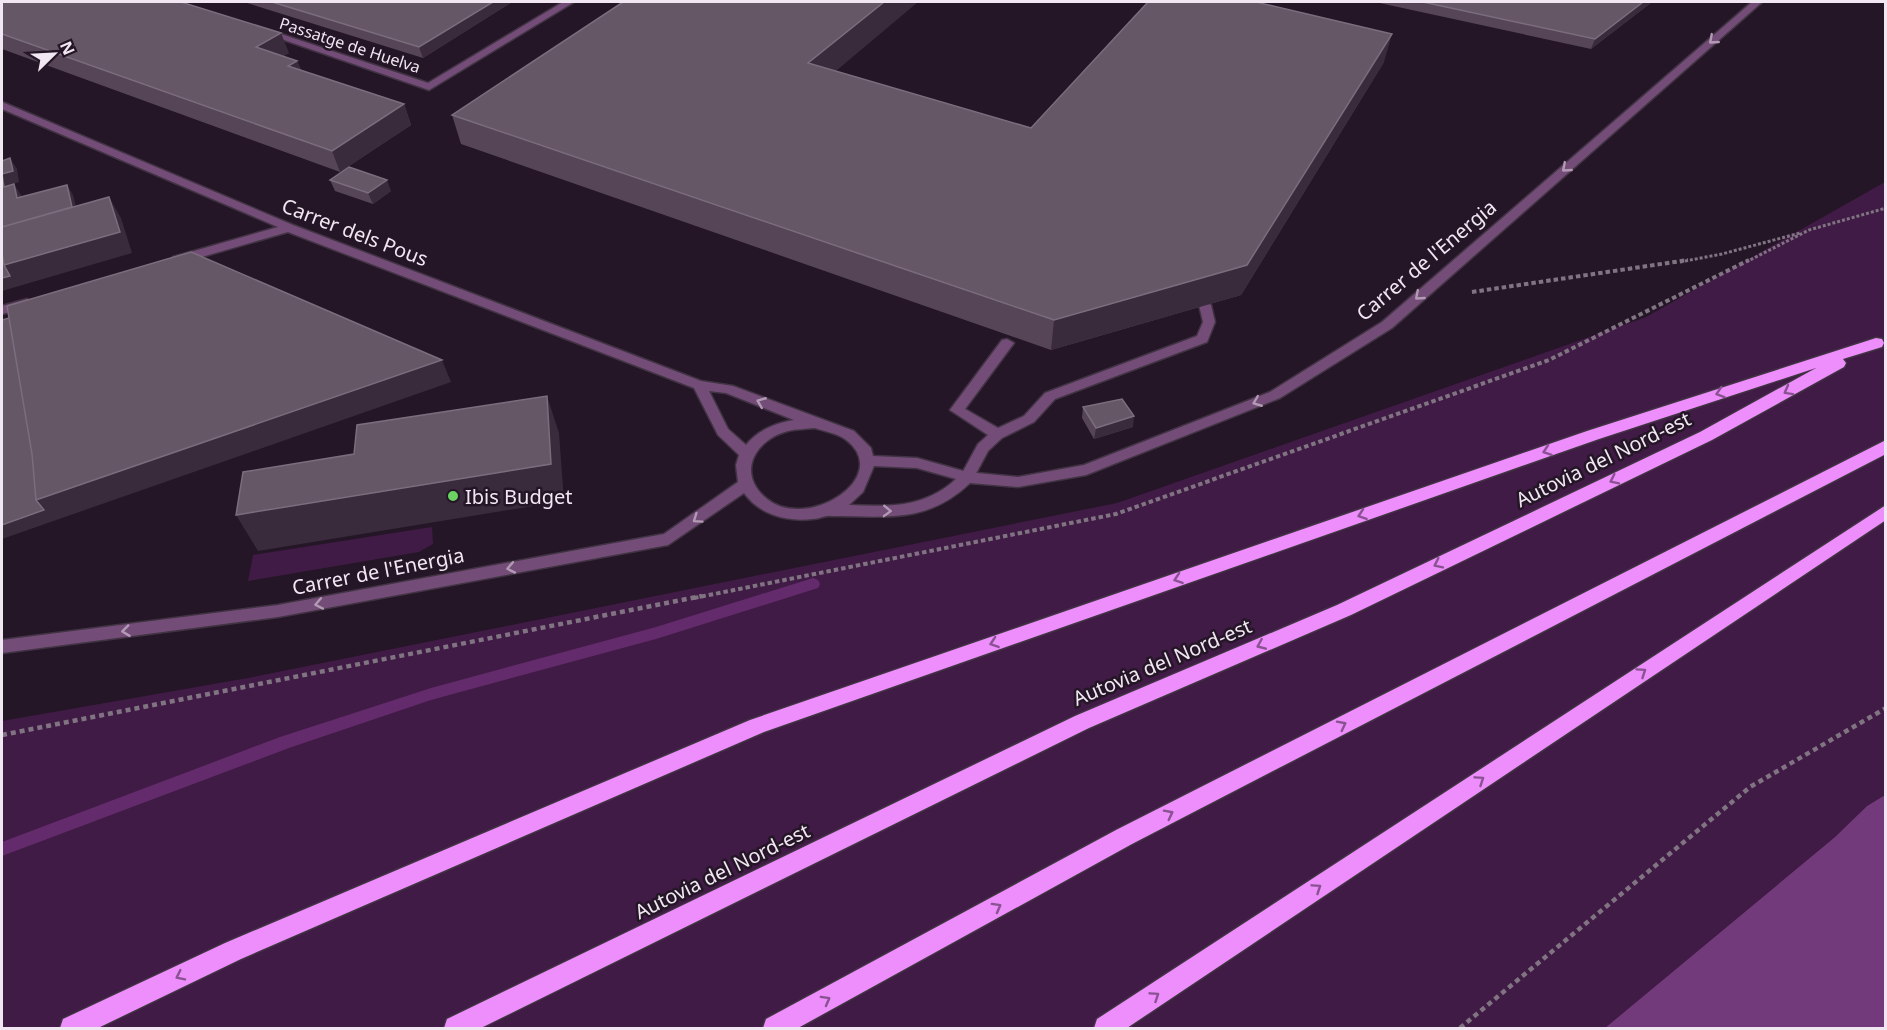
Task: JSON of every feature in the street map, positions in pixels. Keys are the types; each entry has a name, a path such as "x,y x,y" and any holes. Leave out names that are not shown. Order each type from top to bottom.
{"highway":[{"path":"72,1029 233,951 757,726 1593,435 1881,340"},
{"name":"Autovia del Nord-est","path":"456,1029 1082,722 1344,610 1706,436 1881,340"},
{"path":"775,1029 1124,837 1886,446"},
{"path":"1106,1029 1886,511"}],"street":[{"name":"Passatge de Huelva","path":"252,27 429,87 569,2"},
{"name":"Carrer de l'Energia","path":"868,461 917,463 967,477 1018,482 1097,465 1275,395 1387,325 1757,2"},
{"name":"Carrer dels Pous","path":"2,105 289,228 699,385 728,389 816,423"},
{"path":"163,264 289,228"},
{"path":"2,310 36,300"},
{"path":"829,510 846,501 860,489 867,475 868,461 863,447 852,436 836,427 816,423 795,424 775,430 758,440 747,454 742,469 744,485 755,498 769,508 788,513 809,514 829,510 910,512 953,492 967,477 983,448 997,434 1029,419 1050,396 1202,339 1209,322 1205,305"},
{"path":"997,434 957,410 1007,343"},
{"path":"699,385 723,432 747,454"},
{"name":"Carrer de l'Energia","path":"2,646 278,611 668,539 744,485"}],"path":[{"path":"1414,300 1590,277 1722,254 1809,230"},
{"path":"1460,1029 1750,787 1886,708"}],"shaded area":[{"path":"1885,182 1885,795 1867,806 1835,837 1605,1028 2,1028 2,721 248,678 1117,503 1646,317"},
{"path":"432,527 433,544 419,552 248,581 253,555"},
{"path":"1885,795 1885,1028 1605,1028 1835,837 1867,806"}],"building":[{"path":"2,2 181,2 281,33 256,47 297,61 288,66 404,104 332,151 2,34"},
{"path":"272,2 493,2 419,47"},
{"path":"623,2 884,2 808,63 1031,128 1148,2 1256,2 1392,34 1247,265 1054,320 452,115"},
{"path":"1423,2 1643,2 1595,39"},
{"path":"10,158 13,171 2,174 2,161"},
{"path":"349,167 387,180 368,193 330,180"},
{"path":"2,174 4,187 14,184 17,198 67,185 72,207 2,227"},
{"path":"109,197 120,232 4,265 2,227"},
{"path":"191,252 442,360 36,500 32,454 7,306"},
{"path":"2,253 4,265 10,276 2,278"},
{"path":"9,318 32,454 36,500 44,510 2,525 2,320"},
{"path":"547,396 551,464 236,515 243,472 354,454 357,425"},
{"path":"1122,399 1134,416 1096,428 1083,407"}],"waterway":[{"path":"2,849 286,742 431,694 656,633 813,584"}],"place":[{"name":"Ibis Budget","path":"453,496"}]}
